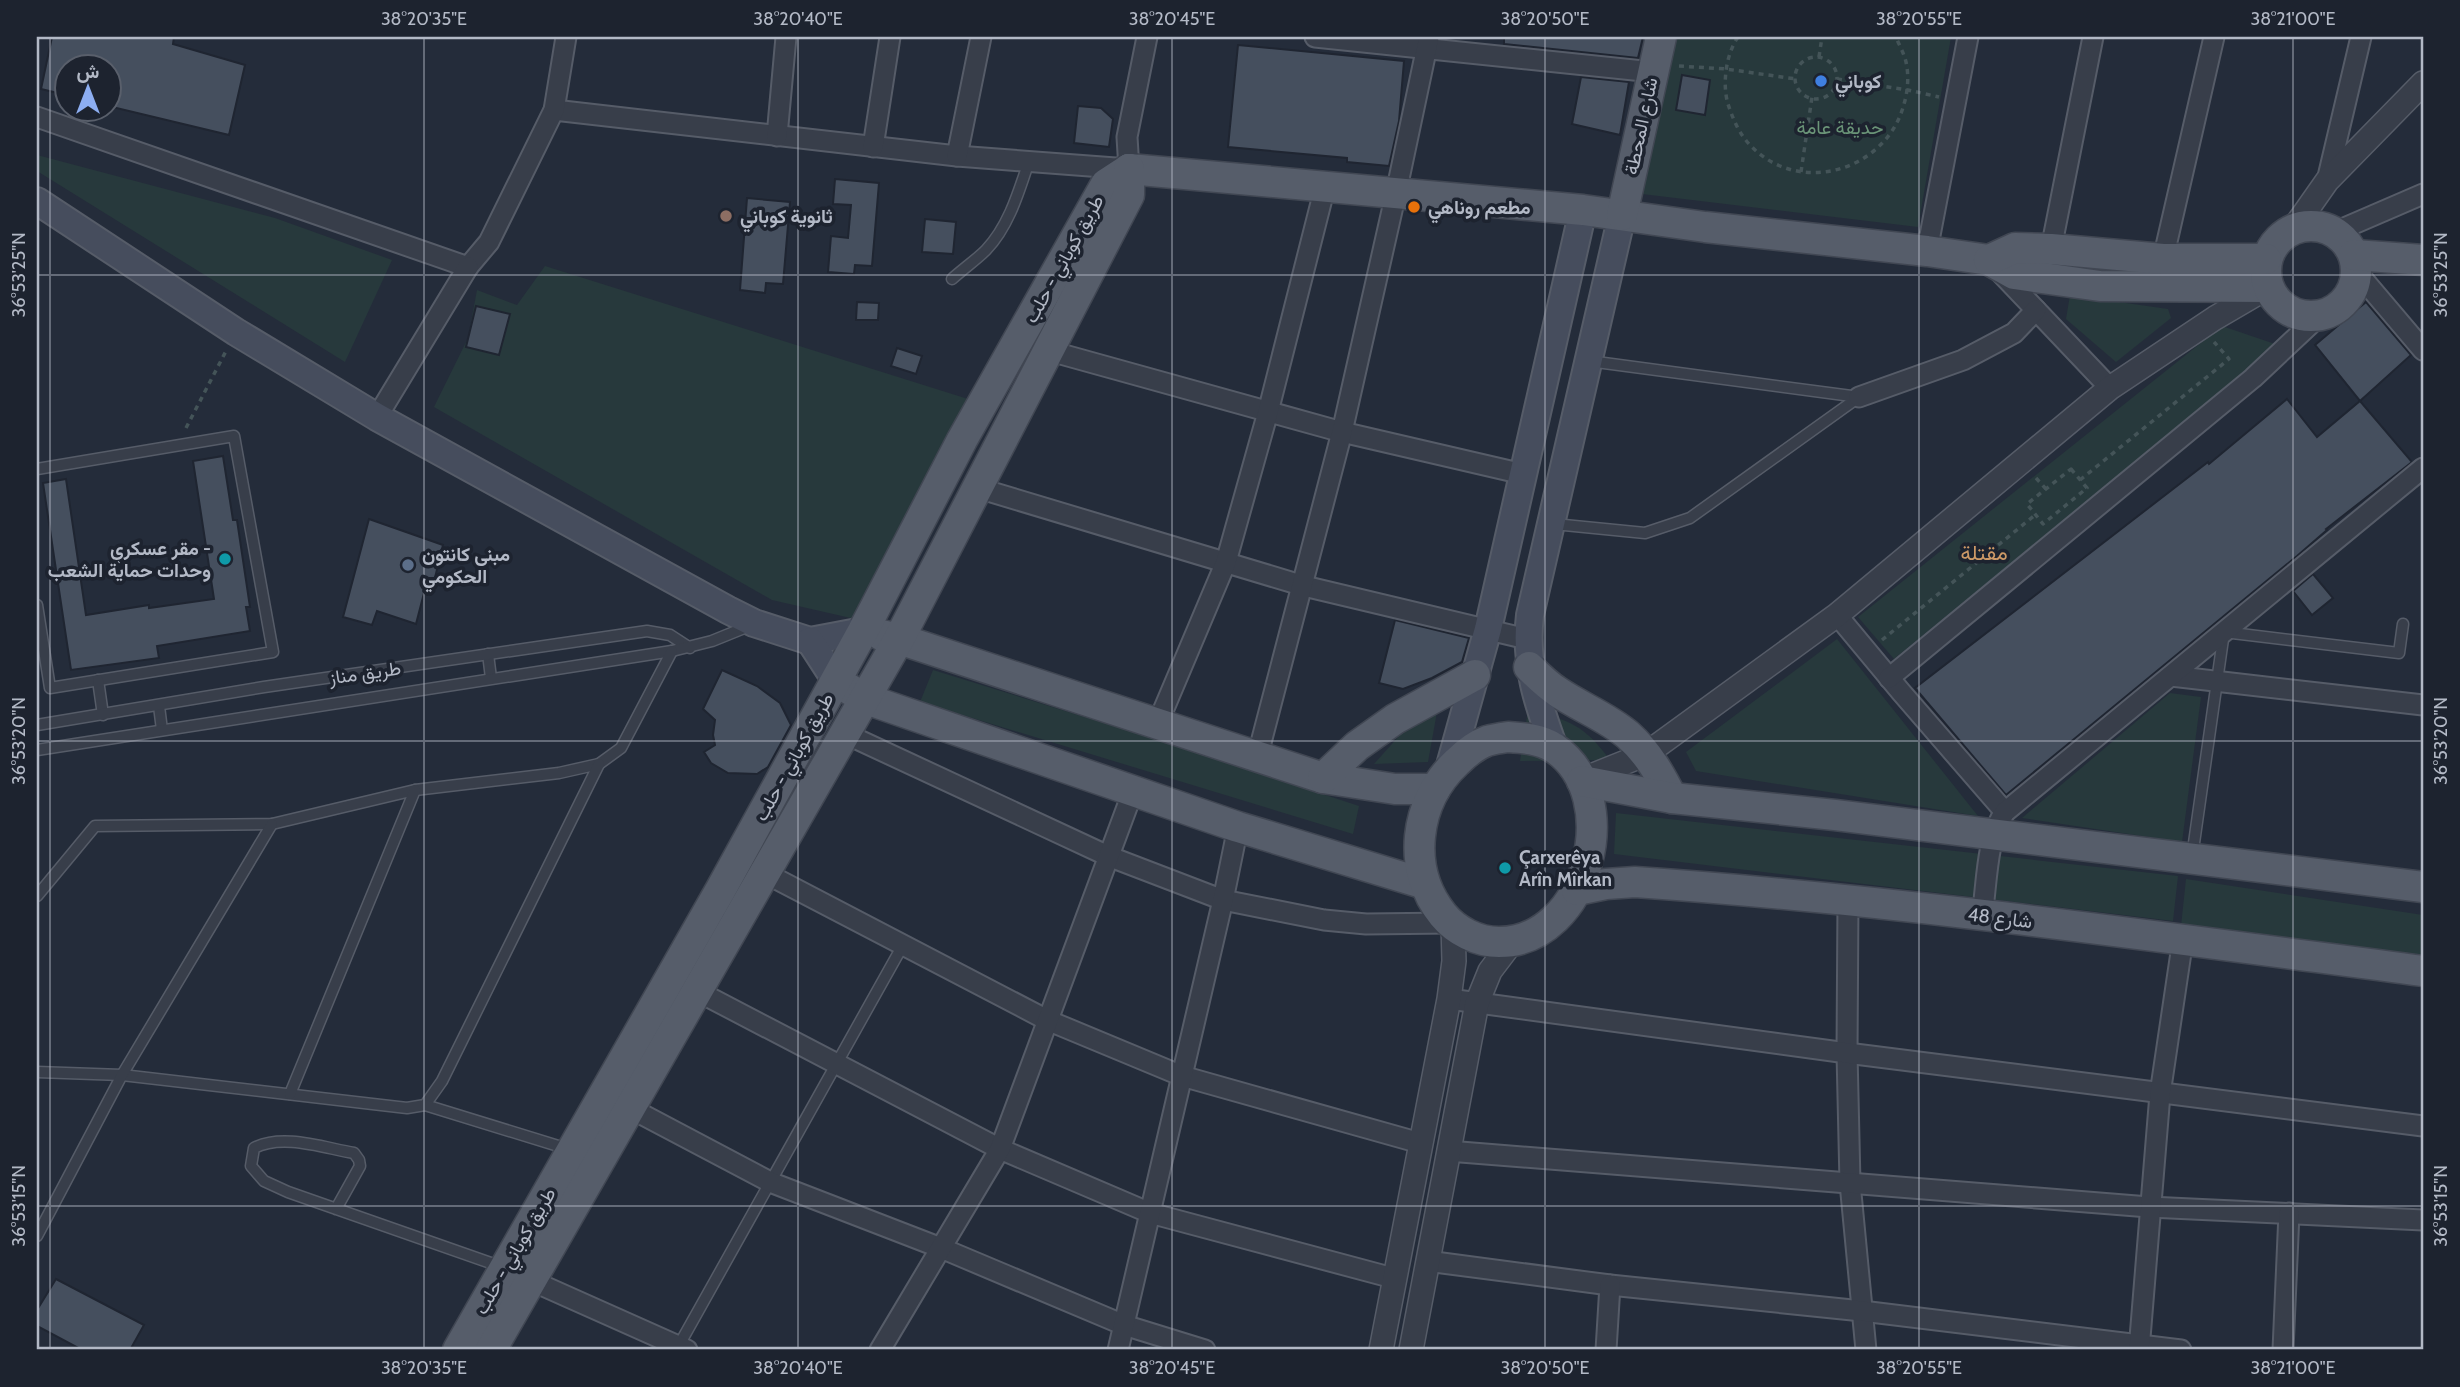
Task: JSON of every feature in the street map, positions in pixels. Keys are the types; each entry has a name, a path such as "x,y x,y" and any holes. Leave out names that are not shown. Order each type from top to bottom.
{"main road":[{"name":"شارع المحطة","path":"1622,215 1661,37"},
{"path":"1129,169 1583,210 1705,227 1927,251 1989,260 2014,274 2100,286 2267,273"},
{"name":"طريق كوباني - حلب","path":"458,1350 499,1308 518,1274 629,1108 866,699 900,639 1129,195 1129,169"},
{"name":"طريق كوباني - حلب","path":"518,1274 572,1150 721,890 836,681 962,440 1106,184 1129,169"},
{"path":"37,201 236,332 377,417 754,623 810,641 863,631 900,639 1323,778 1395,789 1442,779 1466,753 1486,741 1508,737 1531,739 1554,748 1581,780 1589,803 1591,825 1588,858 1577,890 1566,908 1551,924 1533,935 1512,942 1490,942 1468,935 1451,924 1436,906 1425,884 1419,835 1424,811 1442,779 1488,629 1583,210"},
{"path":"1554,748 1535,694 1528,653 1530,615 1622,215"},
{"path":"2308,225 2322,227 2348,253 2354,286 2346,300 2334,310 2319,316 2304,316 2288,311 2276,301 2267,273 2272,246 2281,236 2308,225"},
{"path":"1989,260 2015,248 2051,248 2267,273"},
{"path":"2348,253 2423,260"},
{"path":"810,641 836,681 866,699 1238,827 1425,884"},
{"path":"1528,653 1559,693 1602,717 1626,734 1646,754 1661,775 1672,798"},
{"path":"1323,778 1357,746 1395,719 1475,675"},
{"path":"1581,780 1672,798 1999,823 2192,858 2423,887"},
{"name":"48 شارع","path":"1577,890 1635,882 1848,901 2183,939 2423,971"},
{"name":"طريق كوباني - حلب","path":"491,1350 499,1308"}],"street":[{"path":"377,417 468,267 489,242 554,110 566,37"},
{"path":"777,136 786,37"},
{"path":"873,147 890,37"},
{"path":"957,156 981,37"},
{"path":"554,110 957,156 1129,169 1126,137 1147,37"},
{"path":"1315,37 1428,43 1653,72"},
{"path":"1927,251 1968,37"},
{"path":"2051,248 2092,37"},
{"path":"2163,259 2214,37"},
{"path":"2327,181 2361,37"},
{"path":"1257,758 1342,432 1428,43"},
{"path":"2294,229 2327,181 2423,83"},
{"path":"37,117 468,267"},
{"path":"1157,725 1226,562 1268,412 1325,187"},
{"path":"2423,194 2348,253 2423,350"},
{"path":"1989,260 2110,388"},
{"path":"1581,780 1646,754 1837,615 2110,388 2201,327 2267,273"},
{"path":"1859,397 1963,360 2014,333 2036,310"},
{"path":"1889,678 2253,377 2319,316"},
{"path":"1050,351 1342,432 1523,474"},
{"path":"1982,916 1999,823 2171,676 2423,468"},
{"path":"978,488 1304,586 1488,629 1528,653"},
{"path":"1837,615 1889,678 1999,823"},
{"path":"2171,676 2423,705"},
{"path":"846,734 1108,856 1223,900 1324,920 1366,924 1451,924 1454,961 1449,999 1381,1350"},
{"path":"880,1350 1000,1149 1133,791"},
{"path":"1118,1350 1238,827"},
{"path":"765,873 1047,1020 1182,1076 1420,1143"},
{"path":"1848,901 1850,1183 1866,1350"},
{"path":"2140,1348 2160,1094 2183,939"},
{"path":"1411,1350 1478,1003 1490,971 1512,942"},
{"path":"697,991 1000,1149 1150,1213 1394,1278"},
{"path":"1449,999 2160,1094 2423,1126"},
{"path":"629,1108 770,1182 941,1248 1124,1325 1205,1350"},
{"path":"1448,1151 2149,1207 2423,1220"},
{"path":"2283,1350 2289,1213"},
{"path":"1427,1261 1610,1285 1862,1311 2140,1348 2181,1350"},
{"path":"518,1274 680,1349"},
{"path":"1606,1350 1610,1285"}],"lane":[{"path":"952,279 986,250 996,237 1016,200 1029,160"},
{"path":"1589,360 1859,397"},
{"path":"1550,524 1644,533 1690,518 1859,397"},
{"path":"37,468 234,436 273,652 50,688 37,605"},
{"name":"طريق مناز","path":"37,750 690,648 754,623"},
{"path":"2192,858 2224,632 2399,653 2403,624"},
{"name":"طريق مناز","path":"37,725 264,687 647,631 670,635 690,648"},
{"path":"37,896 95,826 272,824 415,790 559,772 599,764 621,748 672,651"},
{"path":"488,654 491,678"},
{"path":"98,680 103,715"},
{"path":"159,706 162,730"},
{"path":"425,1105 442,1081 599,764"},
{"path":"290,1094 415,790"},
{"path":"38,1231 122,1075 272,824"},
{"path":"680,1349 903,945"},
{"path":"37,1072 122,1075 407,1108 425,1105 572,1150"},
{"path":"336,1209 360,1166 354,1153 290,1142 266,1142 254,1148 251,1166 264,1181 288,1192 518,1274"}],"path":[{"path":"1738,37 1726,69 1726,97 1735,124 1751,146 1774,163 1801,172 1831,172 1860,162 1884,144 1900,119 1908,90 1906,62 1896,37"},
{"path":"1819,57 1822,37"},
{"path":"1819,57 1831,62 1838,79 1828,96 1816,99 1799,92 1796,79 1795,73 1801,62 1807,58 1819,57"},
{"path":"1653,72 1682,65 1796,79"},
{"path":"1838,79 1956,101"},
{"path":"1801,172 1812,97"},
{"path":"2081,480 2229,359 2201,327"},
{"path":"176,446 236,332"},
{"path":"2071,469 2087,488 2043,524 2035,514 2027,504 2071,469"},
{"path":"1868,652 2035,514"}],"green space":[{"name":"حديقة عامة","path":"1676,37 1951,37 1918,227 1642,194"},
{"path":"37,155 275,218 392,260 345,362 37,171"},
{"path":"545,266 968,399 855,619 772,600 434,407 468,338 477,290 517,305"},
{"path":"2070,295 2168,309 2171,318 2116,362 2066,319"},
{"path":"2222,326 2278,345 1894,659 1858,617"},
{"path":"1837,639 1978,816 1696,771 1686,752"},
{"path":"933,670 1359,806 1353,834 920,702"},
{"path":"2170,693 2201,697 2182,842 2022,818"},
{"path":"1528,710 1566,721 1584,731 1610,760 1520,761"},
{"path":"1437,712 1428,762 1374,764 1400,735"},
{"path":"1616,813 2178,876 2173,921 1614,854"},
{"path":"2186,879 2423,915 2423,957 2181,926"}],"building":[{"path":"52,37 174,37 173,44 245,65 229,135 122,109 122,52 52,52 52,92 41,89"},
{"path":"1504,37 1643,37 1638,58 1504,44"},
{"path":"1238,45 1404,61 1399,121 1389,166 1347,162 1347,158 1228,147"},
{"path":"1682,75 1710,80 1705,115 1676,110"},
{"path":"1581,77 1629,82 1620,135 1572,124"},
{"path":"1078,106 1101,108 1113,119 1109,147 1074,143"},
{"path":"835,179 879,183 872,266 855,265 854,274 828,272 831,236 848,238 851,205 833,204"},
{"path":"747,198 790,202 783,284 766,283 765,293 740,290"},
{"path":"925,219 956,222 953,254 922,252"},
{"path":"857,302 879,303 878,320 856,320"},
{"path":"2366,302 2411,355 2360,401 2315,345"},
{"path":"476,306 510,314 499,355 466,347"},
{"path":"897,348 922,356 916,374 891,366"},
{"path":"2287,399 2317,437 2360,401 2412,462 2326,529 2297,556 2006,795 1915,688 2208,462 2209,464"},
{"name":"مقر عسكري - وحدات حماية الشعب","path":"223,456 233,520 237,520 250,607 246,607 250,631 157,646 159,658 71,670 43,483 66,479 86,615 149,605 149,608 214,599 193,461"},
{"path":"369,519 443,545 431,594 424,593 416,624 377,611 372,625 343,617"},
{"path":"2313,574 2333,598 2312,615 2293,591"},
{"path":"1395,620 1469,638 1462,662 1403,689 1379,683"},
{"path":"722,670 757,686 780,703 791,725 768,767 757,774 728,773 711,763 704,752 715,745 715,720 703,709"},
{"path":"56,1279 144,1325 130,1350 82,1350 37,1326 37,1310"}],"place":[{"name":"كوباني","path":"1821,81"},
{"name":"مطعم روناهي","path":"1414,207"},
{"name":"ثانوية كوباني","path":"726,216"},
{"name":"مقر عسكري - وحدات حماية الشعب","path":"225,559"},
{"name":"مبنى كانتون الحكومي","path":"408,565"},
{"name":"Çarxerêya Arîn Mîrkan","path":"1505,868"}],"district":[{"name":"مقتلة","path":"1984,552"}]}
